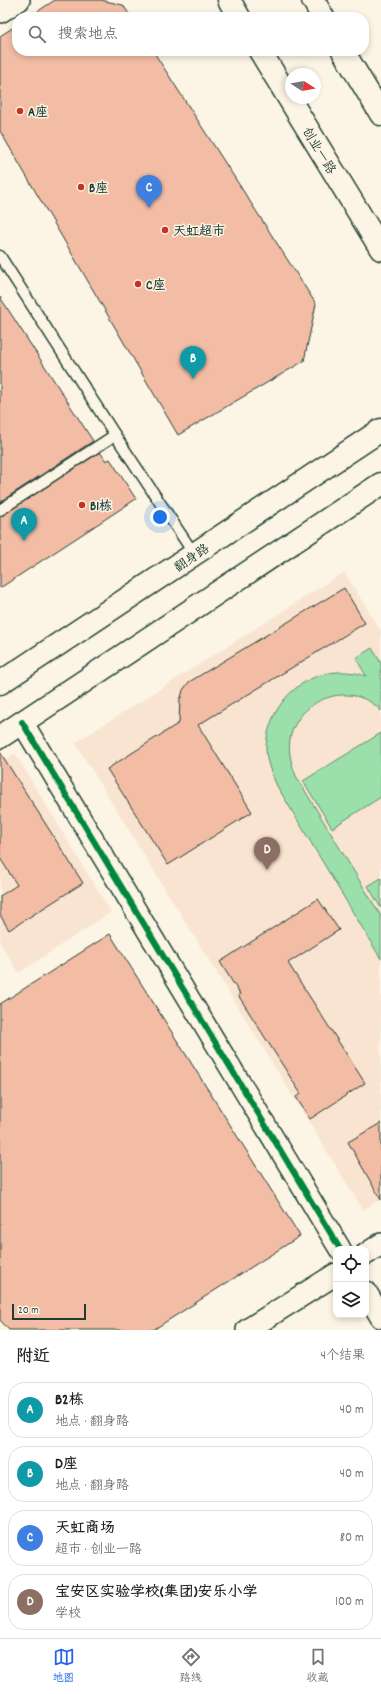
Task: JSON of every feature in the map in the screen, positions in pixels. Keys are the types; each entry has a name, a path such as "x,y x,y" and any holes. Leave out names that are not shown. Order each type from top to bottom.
{"main road":[{"path":"229,0 236,12"},
{"path":"313,0 320,12"},
{"name":"创业一路","path":"263,56 381,250"},
{"path":"346,56 381,114"},
{"name":"翻身路","path":"0,683 381,430"},
{"path":"0,737 381,484"}],"street":[{"path":"0,12 19,0"},
{"path":"22,722 338,1246"},
{"path":"369,1252 381,1244"},
{"path":"246,1330 333,1276"},
{"path":"369,1297 381,1317"}],"lane":[{"path":"0,256 194,554"},
{"path":"0,510 116,435"}],"shaded area":[{"path":"344,572 381,631 381,1199 363,1210 75,743"},
{"path":"15,753 111,912 19,973 0,943 0,763"}],"green space":[{"path":"372,648 381,663 381,711 370,702 357,696 343,695 329,697 316,703 305,711 297,722 291,735 290,751 291,761 296,776 381,916 381,959 277,786 271,773 266,753 269,730 275,713 285,698 298,686 313,678 330,673 347,672 366,676 356,658"},
{"path":"381,733 381,797 332,828 303,781"},
{"path":"381,878 381,908 368,886"}],"building":[{"path":"55,0 101,0 123,5 128,12 37,12"},
{"path":"12,28 12,56 156,56 316,304 304,361 178,435 0,131 0,36"},
{"path":"0,297 93,441 0,502"},
{"path":"100,452 106,461 110,459 136,499 0,588 0,516"},
{"path":"344,588 365,623 198,725 252,812 168,865 107,769 179,723 180,697 181,698 183,690 189,682"},
{"path":"0,752 83,883 9,930 0,915 0,896 17,885 0,858"},
{"path":"318,899 339,930 288,963 365,1083 310,1119 296,1097 301,1094 238,995 240,994 220,962"},
{"path":"110,934 300,1236 153,1330 9,1330 0,1320 0,1004"},
{"path":"381,1123 381,1200 348,1142"}],"cycle path":[{"path":"22,722 338,1246"}],"place":[{"name":"A座","path":"20,111"},
{"name":"B座","path":"81,187"},
{"name":"天虹商场","path":"149,208"},
{"name":"天虹超市","path":"165,230"},
{"name":"C座","path":"138,284"},
{"name":"D座","path":"193,379"},
{"name":"B1栋","path":"82,505"},
{"name":"B2栋","path":"24,541"},
{"name":"宝安区实验学校(集团)安乐小学","path":"267,870"}]}
